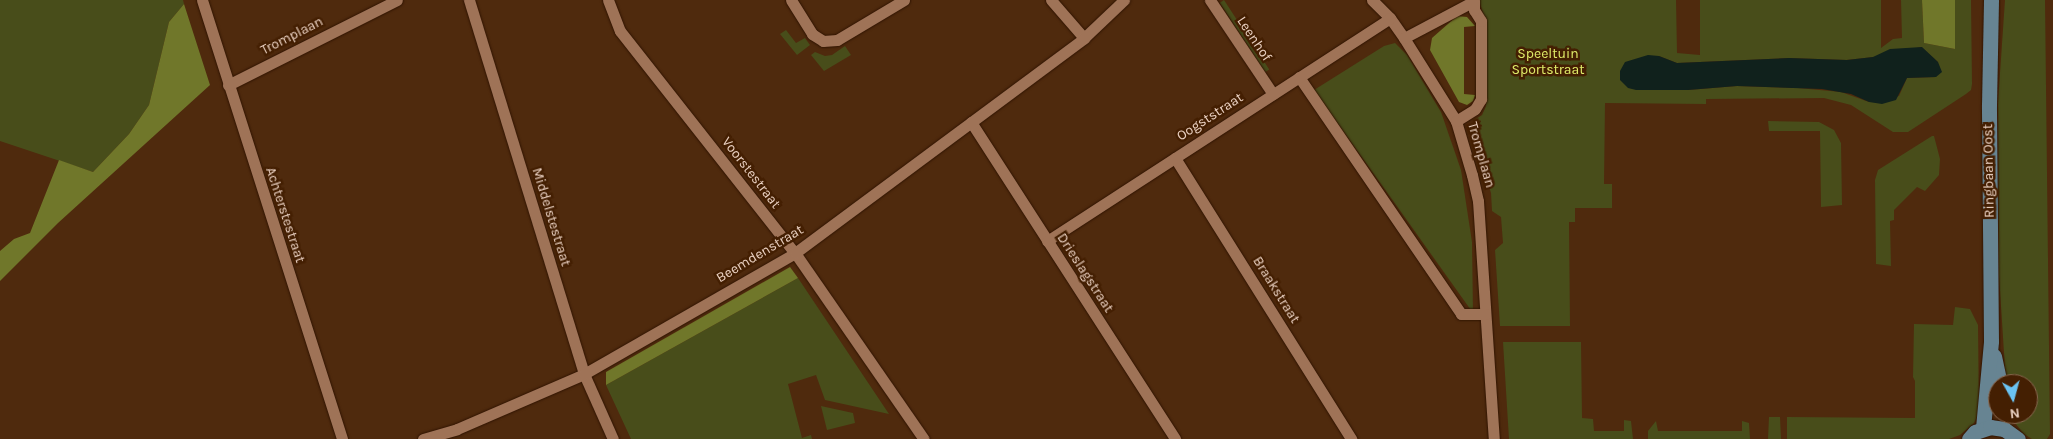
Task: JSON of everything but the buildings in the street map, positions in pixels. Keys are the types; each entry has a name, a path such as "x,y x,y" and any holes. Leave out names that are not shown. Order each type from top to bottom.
{"main road":[{"name":"Ringbaan Oost","path":"1984,428 1991,341 1988,105 1991,0"},
{"name":"Ringbaan Oost","path":"1991,341 1998,374"},
{"path":"1969,439 1984,428 1995,424"},
{"path":"2006,424 2018,439"}],"street":[{"name":"Achterstestraat","path":"202,0 342,439"},
{"name":"Tromplaan","path":"228,85 397,0"},
{"name":"Middelstestraat","path":"469,0 584,374 613,439"},
{"name":"Voorstestraat","path":"608,0 620,31 795,253 924,439"},
{"path":"791,0 812,34 823,42 837,40 904,0"},
{"path":"1051,0 1084,38"},
{"name":"Beemdenstraat","path":"423,439 457,428 584,374 795,253 1084,38 1124,0"},
{"name":"Leenhof","path":"1210,0 1273,94"},
{"name":"Tromplaan","path":"1372,0 1390,18 1404,38 1456,121 1478,201 1494,439"},
{"path":"1404,38 1474,0 1474,10 1481,21 1481,99 1475,109 1456,121"},
{"name":"Oogststraat","path":"1047,241 1390,18"},
{"path":"1300,77 1461,314 1485,314"},
{"name":"Drieslagstraat","path":"971,122 1175,439"},
{"name":"Braakstraat","path":"1175,158 1351,439"}],"green space":[{"path":"0,0 183,0 184,4 169,22 149,105 129,134 93,172 0,141"},
{"path":"1224,0 1269,70 1265,72 1220,3"},
{"name":"Speeltuin Sportstraat","path":"1479,0 1676,0 1677,53 1700,55 1700,0 1881,0 1881,48 1893,39 1902,38 1901,0 1922,0 1924,43 1955,49 1955,0 1971,0 1972,84 1971,90 1966,94 1908,132 1893,132 1851,105 1824,98 1706,99 1706,104 1605,103 1604,184 1612,184 1612,208 1575,208 1575,222 1569,222 1570,326 1500,326 1495,250 1503,243 1501,217 1492,211 1491,193 1472,132 1477,123 1474,120 1482,115 1486,106 1487,26","holes":["1921,47 1938,62 1936,77 1907,78 1899,96 1869,102 1841,92 1798,88 1737,86 1688,90 1636,90 1659,56 1677,63 1789,58 1846,60 1874,57"]},
{"path":"1922,0 1955,0 1955,49 1924,43"},
{"path":"2005,0 2045,0 2050,434 2047,439 2032,439 2024,434 2016,424 2038,424 2038,374 2005,374 1999,275 1998,102"},
{"path":"184,4 210,85 58,223 0,281 0,251 14,239 30,233 59,160 93,172 129,134 149,105 169,22"},
{"path":"1457,16 1467,17 1475,26 1464,27 1464,94 1475,95 1473,101 1467,105 1459,102 1430,50 1432,38"},
{"path":"786,30 796,43 805,38 810,45 797,55 780,34"},
{"path":"1395,43 1407,55 1441,112 1461,170 1472,242 1473,313 1314,90 1384,46"},
{"path":"845,46 851,55 824,71 811,55 815,52 825,56 832,55"},
{"path":"1768,121 1819,122 1834,130 1841,143 1842,205 1821,207 1820,131 1769,131"},
{"path":"1934,136 1940,159 1939,175 1925,191 1917,187 1894,210 1894,220 1890,221 1891,266 1876,264 1875,180 1878,170"},
{"path":"790,267 798,278 606,385 606,372"},
{"path":"798,278 889,414 825,400 816,375 788,384 802,438 811,435 812,439 631,439 606,385"},
{"path":"1955,307 1970,309 1978,325 1979,412 1974,423 1960,435 1949,439 1787,439 1787,417 1915,418 1915,381 1913,377 1914,324 1953,325"},
{"path":"1503,342 1581,342 1582,418 1593,419 1594,431 1624,431 1624,420 1631,421 1633,439 1509,439"},
{"path":"821,406 853,413 855,423 827,430"},
{"path":"1769,417 1780,417 1781,439 1768,439"},
{"path":"1656,421 1658,431 1742,431 1742,421 1749,423 1750,439 1648,439 1648,431"}],"water":[{"path":"1922,47 1938,62 1942,72 1936,77 1907,78 1896,100 1882,104 1869,102 1851,94 1822,89 1737,86 1688,90 1636,90 1628,88 1620,80 1620,71 1625,62 1648,55 1659,56 1677,63 1789,58 1847,60 1873,57 1890,49"}]}
